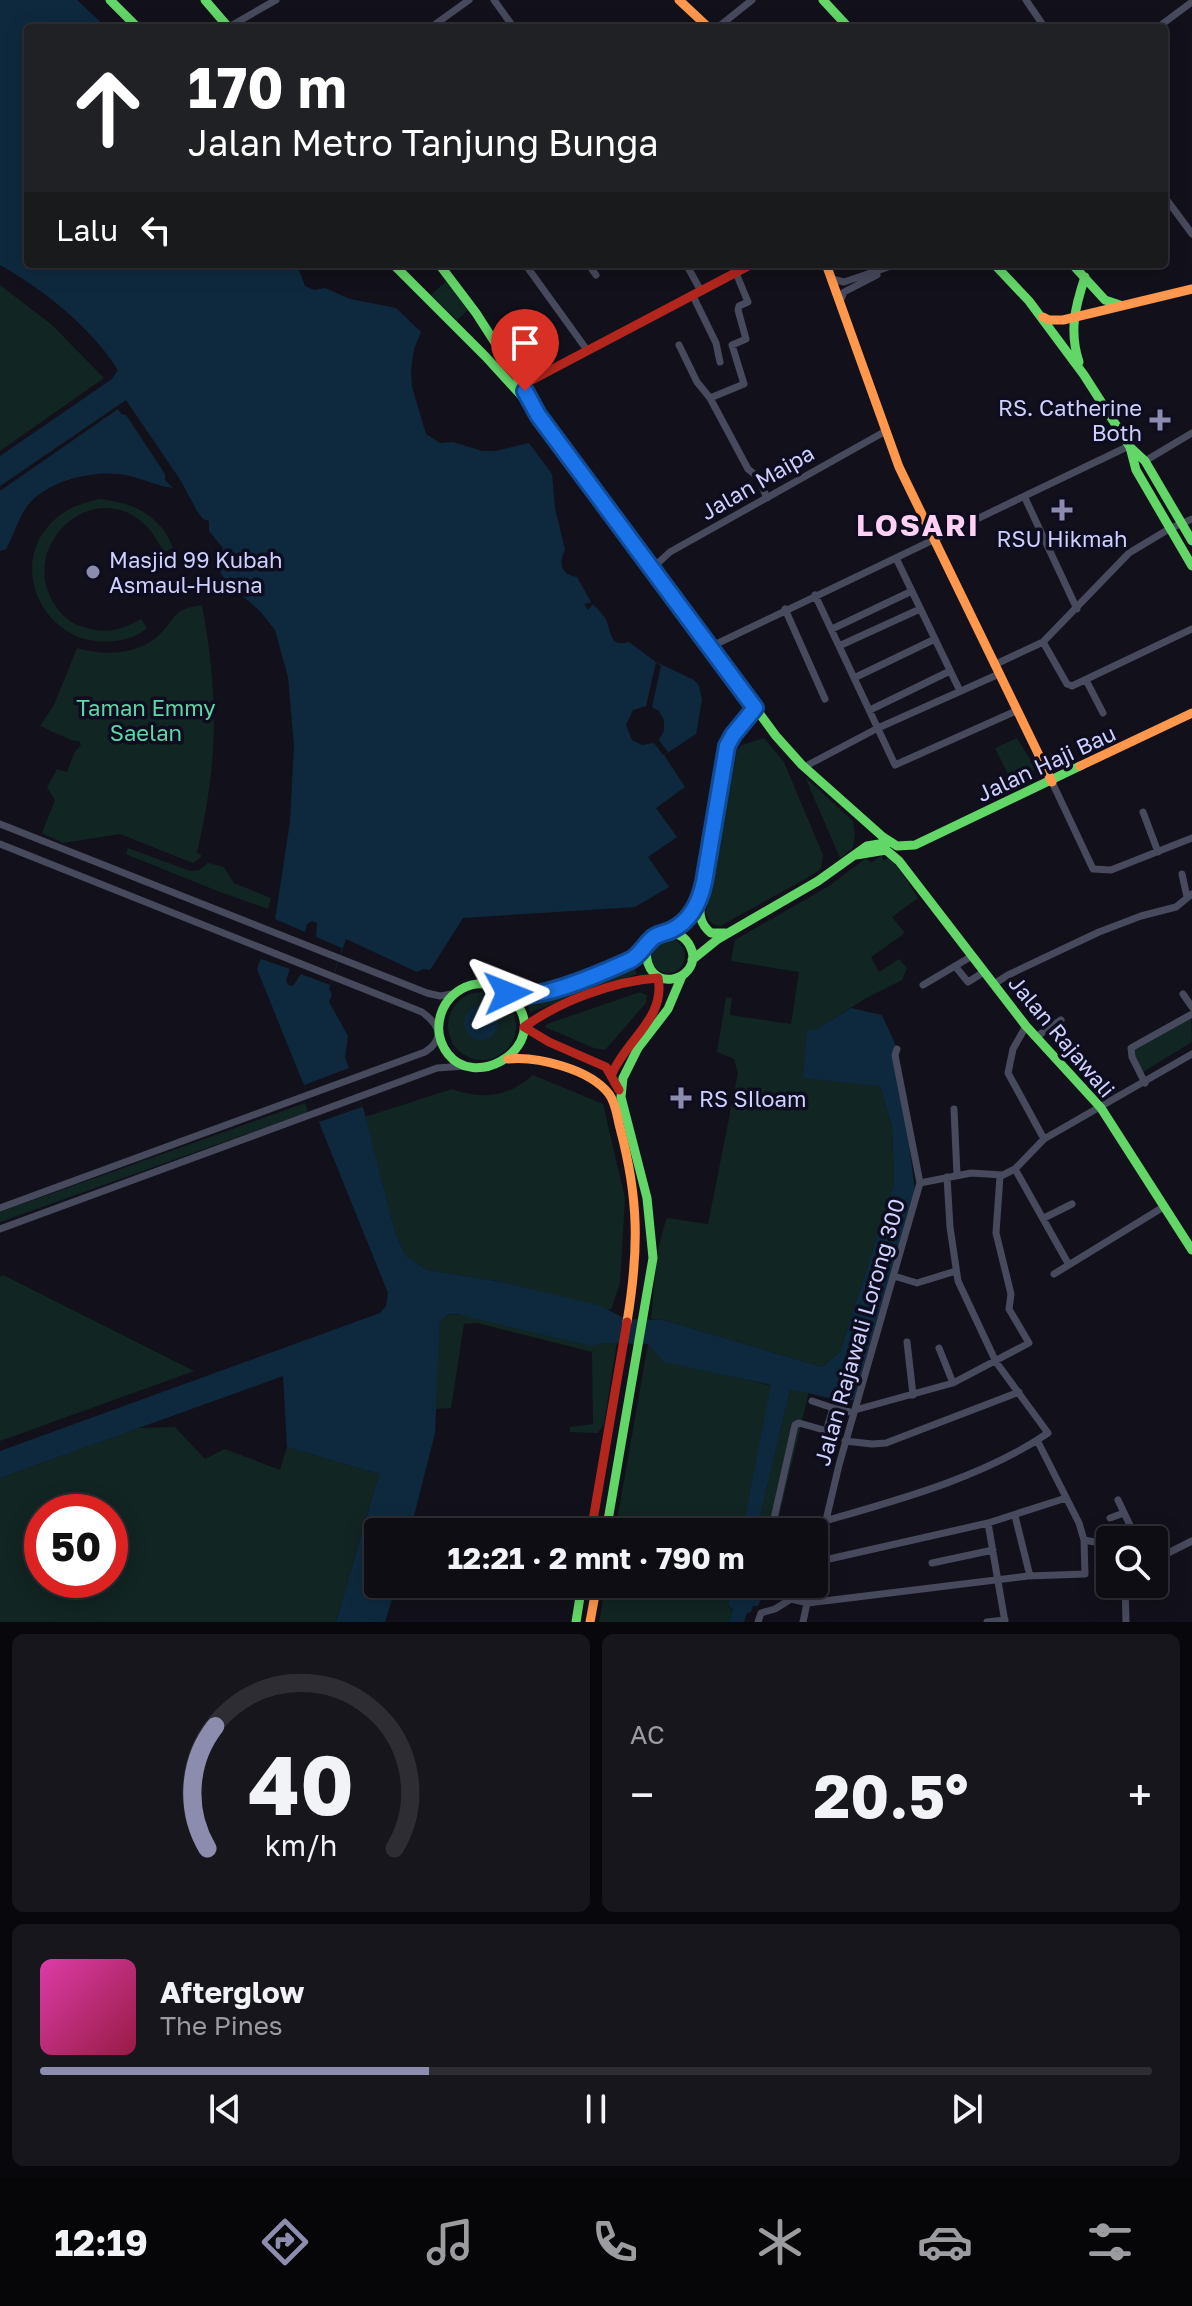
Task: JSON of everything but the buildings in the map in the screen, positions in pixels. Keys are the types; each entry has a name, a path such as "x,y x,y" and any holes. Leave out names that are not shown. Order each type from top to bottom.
{"main road":[{"path":"205,0 225,24"},
{"path":"679,0 698,24"},
{"path":"823,0 845,24"},
{"path":"113,1 134,24"},
{"path":"688,10 704,24"},
{"path":"397,268 486,357 538,415 755,708 804,767 891,842 902,847 915,845"},
{"path":"442,268 476,313 519,380 526,383"},
{"path":"526,383 745,268"},
{"path":"828,268 841,299 884,432 1052,782"},
{"path":"998,268 1040,315 1084,375 1130,447 1145,461 1192,541"},
{"path":"1076,268 1105,300 1119,305 1131,304"},
{"path":"1084,375 1073,342 1071,317 1085,277"},
{"path":"1040,315 1055,321 1192,289"},
{"path":"526,383 525,391 538,415"},
{"path":"1130,447 1136,470 1192,566"},
{"path":"728,932 714,934 703,926 699,915 701,897 727,746 755,708"},
{"name":"Jalan Haji Bau","path":"915,845 1192,713"},
{"path":"621,1097 621,1080 626,1064 677,997 682,976 692,960 728,932 818,881 867,846 891,842"},
{"path":"907,871 909,855 915,845"},
{"name":"Jalan Rajawali","path":"856,855 877,850 892,854 907,871 1026,1026 1101,1108 1192,1250"},
{"path":"508,993 526,996 557,988 631,960 655,936 678,926 693,911 701,897"},
{"path":"666,932 680,935 688,941 692,960"},
{"path":"612,1074 621,1053 658,1008 661,989 658,978 646,965 648,943"},
{"path":"524,1027 558,1008 639,979 672,980 682,976"},
{"path":"507,1060 519,1045 524,1027 520,1007 508,993 496,986 478,984 454,994 441,1015 440,1033 447,1051 468,1066 485,1068 524,1057 546,1061 597,1082 612,1097 632,1173 636,1211 635,1273 593,1518"},
{"path":"524,1027 549,1042 598,1063 612,1074 639,1164 651,1224 652,1273 608,1518"},
{"path":"576,1622 580,1598"},
{"path":"590,1622 594,1598"}],"street":[{"path":"235,24 276,0"},
{"path":"436,24 469,0"},
{"path":"494,0 511,24"},
{"path":"722,24 752,0"},
{"path":"1026,0 1042,24"},
{"path":"1162,24 1192,2"},
{"path":"1168,201 1192,234"},
{"path":"528,268 587,350"},
{"path":"591,268 596,275"},
{"path":"687,268 716,343 720,362"},
{"path":"832,279 844,282 885,268"},
{"path":"841,299 844,292 889,268"},
{"path":"710,398 744,384 732,345 746,339 738,310 739,306 748,302 736,273"},
{"path":"679,345 697,382 710,398 748,469 758,477 767,498"},
{"name":"Jalan Maipa","path":"655,571 670,552 884,432"},
{"path":"1145,461 1192,433"},
{"path":"710,647 1130,447"},
{"path":"1025,498 1077,609"},
{"path":"804,767 878,728 960,691 1043,642 1129,553 1192,519"},
{"path":"896,558 960,691"},
{"path":"832,629 912,591"},
{"path":"815,595 895,765 1016,711"},
{"path":"785,609 825,699"},
{"path":"839,646 920,609"},
{"path":"1043,642 1067,684 1072,686 1192,629"},
{"path":"854,678 935,639"},
{"path":"870,710 950,671"},
{"path":"1086,680 1103,713"},
{"path":"1052,782 1093,869 1111,870 1192,838"},
{"path":"1143,812 1158,852"},
{"path":"0,824 427,993 440,996 454,994"},
{"path":"0,844 422,1012 440,1033 438,1041 425,1052 0,1208"},
{"path":"109,888 117,870"},
{"path":"994,984 1099,932 1176,907 1190,895 1182,874"},
{"path":"923,985 972,956"},
{"path":"955,966 968,982 984,972"},
{"path":"1183,994 1192,1007"},
{"path":"1145,1083 1132,1057 1131,1048 1192,1014"},
{"path":"1036,1037 1061,1020"},
{"path":"1026,1026 1013,1049 1008,1073 1044,1139"},
{"path":"897,1049 895,1055 920,1183"},
{"path":"812,1401 854,1412 953,1383 1029,1343 1009,1309 1011,1294 996,1233 1000,1176 1015,1169 1044,1139 1192,1054"},
{"path":"0,1229 437,1068 468,1066"},
{"path":"954,1109 957,1175"},
{"path":"1015,1169 1069,1265"},
{"name":"Jalan Rajawali Lorong 300","path":"826,1518 920,1183 957,1175 1000,1176"},
{"path":"828,1520 929,1489 984,1467 1048,1432 996,1362 976,1323 956,1271 947,1177"},
{"path":"1044,1218 1072,1204"},
{"path":"1054,1274 1165,1206"},
{"path":"894,1276 917,1283 956,1271"},
{"path":"907,1342 913,1395"},
{"path":"939,1348 953,1383"},
{"path":"845,1441 886,1443 1019,1392"},
{"path":"774,1518 795,1425 829,1428 833,1408"},
{"path":"758,1622 761,1613 799,1601 1030,1576 1085,1574 1084,1540 1037,1440"},
{"path":"828,1563 1015,1516 1066,1498"},
{"path":"1118,1500 1130,1526"},
{"path":"1110,1518 1124,1513"},
{"path":"1015,1516 1030,1576"},
{"path":"987,1622 1005,1621 988,1523"},
{"path":"1084,1540 1096,1542"},
{"path":"1168,1553 1192,1541"},
{"path":"932,1563 993,1550"},
{"path":"793,1598 799,1601"},
{"path":"801,1598 803,1622"},
{"path":"1125,1598 1126,1622"}],"green space":[{"path":"446,281 470,308 457,320 431,295"},
{"path":"0,285 52,325 104,378 0,451"},
{"path":"99,499 123,503 144,512 161,527 173,548 164,552 142,522 122,511 101,508 82,514 65,525 52,542 45,561 46,583 57,609 79,626 113,630 141,619 147,628 127,639 89,640 67,631 50,617 38,598 33,577 34,555 42,534 59,516 78,505"},
{"name":"Taman Emmy Saelan","path":"202,605 211,669 214,729 209,789 197,853 201,857 193,863 120,834 63,843 42,833 55,800 47,787 57,769 67,772 74,753 81,745 79,741 40,726 54,705 77,648 108,653 139,647 157,637 179,612"},
{"path":"764,738 784,762 823,855 821,868 720,926 710,922 706,912 737,750 742,745"},
{"path":"1017,738 1036,769 1012,782 995,748"},
{"path":"805,777 853,821 853,848 840,858"},
{"path":"128,848 190,871 199,870 208,863 224,867 234,883 271,898 268,909 128,855"},
{"path":"882,855 884,861 890,855 918,898 892,917 905,933 871,957 879,972 899,959 907,968 902,980 815,1030 807,1030 880,1086 892,1127 894,1184 840,1352 822,1367 651,1319 658,1255 667,1218 708,1224 738,1073 734,1059 717,1052 726,997 732,998 730,1015 791,1024 799,972 731,961 735,940 829,886 866,858 871,863"},
{"path":"668,939 680,944 685,956 680,968 668,973 656,968 651,956 656,944"},
{"path":"633,965 637,974 530,1012 526,1002 569,989"},
{"path":"489,992 510,1007 516,1026 514,1039 506,1050 489,1060 475,1060 458,1050 450,1039 448,1019 458,1002 469,994"},
{"path":"640,992 647,995 646,1003 605,1050 545,1027 547,1024"},
{"path":"1191,1017 1192,1042 1143,1072 1132,1051"},
{"path":"533,1075 603,1104 625,1198 620,1283 611,1310 502,1282 427,1270 406,1256 396,1235 365,1117 452,1089 474,1095 504,1092"},
{"path":"305,1103 308,1112 0,1222 0,1212"},
{"path":"3,1275 194,1371 0,1441 0,1277"},
{"path":"449,1314 602,1343 617,1342 604,1424 598,1433 570,1432 570,1427 593,1424 592,1352 477,1323 464,1324 451,1408 435,1409 440,1320"},
{"path":"648,1344 663,1360 772,1386 745,1518 617,1518"},
{"path":"790,1389 809,1392 778,1518 760,1518"},
{"path":"175,1427 205,1459 225,1449 280,1470 287,1447 379,1474 336,1622 0,1622 0,1478 138,1428"},
{"path":"603,1598 729,1598 728,1605 733,1612 729,1622 599,1622"}],"water":[{"path":"0,0 77,0 103,24 24,24 24,268 296,268 305,286 314,290 325,288 350,299 396,308 421,332 414,349 411,370 412,387 426,434 440,443 453,442 482,451 529,443 552,474 555,508 565,550 562,568 567,574 577,577 591,602 584,604 588,610 593,604 601,613 615,641 629,642 656,662 694,680 699,686 702,700 696,734 664,755 685,787 656,808 677,837 648,857 669,887 635,907 463,918 430,970 417,972 346,939 329,989 332,994 329,1002 348,1036 345,1057 364,1111 396,1235 406,1256 427,1270 502,1282 601,1306 625,1319 663,1320 822,1367 840,1352 894,1184 892,1127 880,1086 803,1078 807,1030 815,1030 851,1008 882,1015 896,1046 915,1190 854,1400 838,1400 790,1390 760,1518 745,1518 771,1385 664,1362 648,1344 602,1343 592,1346 456,1314 449,1314 440,1321 435,1433 414,1518 366,1518 379,1474 287,1447 283,1376 0,1478 0,1451 380,1313 386,1306 388,1293 257,969 275,920 290,822 294,746 288,677 275,630 260,611 225,580 217,567 223,548 209,531 209,521 197,511 181,481 126,400 0,486 0,456 112,379 118,370 80,324 33,286 0,265"},
{"path":"118,409 126,415 173,488 108,473 70,479 46,490 28,505 6,549 0,551 0,491"},
{"path":"481,1006 493,1011 498,1023 493,1035 481,1040 469,1035 464,1023 469,1011"},
{"path":"364,1526 364,1598 393,1598 385,1622 336,1622"},
{"path":"729,1598 767,1598 761,1599 758,1606 753,1606 744,1622 729,1622 733,1610 728,1605"}],"pier":[{"path":"656,662 661,666 652,707 659,711 664,720 664,731 659,740 668,752 663,755 654,743 642,745 632,740 626,725 633,710 646,706"},
{"path":"275,919 305,932 307,924 312,921 317,923 316,937 342,948 330,985 301,974 293,986 288,985 286,980 290,969 261,959"},
{"path":"349,1068 362,1107 319,1122 304,1085"}],"traffic: fast":[{"path":"110,0 134,24"},
{"path":"205,0 226,24"},
{"path":"823,0 845,24"},
{"path":"397,268 540,416 776,736 802,765 883,837 897,846 915,845 1080,766"},
{"path":"442,268 476,313 519,380 526,383"},
{"path":"998,268 1029,301 1084,375 1130,447 1136,470 1192,566"},
{"path":"1076,268 1105,300 1120,305"},
{"path":"1079,362 1074,340 1074,319 1085,277"},
{"path":"1130,447 1145,461 1192,541"},
{"path":"508,993 522,1013 524,1028 521,1041 512,1053 487,1067 473,1068 459,1064 442,1044 439,1024 446,1004 461,990 471,985 485,984 523,996 562,987 633,959 654,937 690,915 704,882 727,746 755,708"},
{"path":"692,960 718,939 818,881 867,846 891,842"},
{"path":"856,855 886,850 899,861 1026,1026 1101,1108 1192,1250"},
{"path":"700,903 700,916 705,927 711,933 725,933"},
{"path":"646,948 648,963 654,973 662,978 681,976 692,961 692,951 684,938 669,932"},
{"path":"608,1518 653,1258 647,1198 621,1097 623,1078 638,1048 668,1009 682,976"},
{"path":"576,1622 580,1598"}],"traffic: slow":[{"path":"679,0 705,24"},
{"path":"827,268 899,467 1052,782"},
{"path":"1043,317 1063,320 1192,289"},
{"path":"526,383 525,391 535,408"},
{"path":"1080,766 1192,713"},
{"path":"508,1059 548,1062 576,1071 600,1085 613,1102 634,1202 634,1271 627,1322"},
{"path":"590,1622 594,1598"}],"traffic: jam":[{"path":"526,383 744,268"},
{"path":"612,1074 651,1017 659,992 658,978 624,983 588,994 524,1027 549,1042 606,1067 619,1090"},
{"path":"593,1518 627,1322"}],"place":[{"name":"RS. Catherine Both","path":"1160,420"},
{"name":"RSU Hikmah","path":"1062,510"},
{"name":"Masjid 99 Kubah Asmaul-Husna","path":"93,572"},
{"name":"RS SIloam","path":"681,1098"}],"district":[{"name":"LOSARI","path":"918,525"}],"route":[{"path":"508,993 536,995 631,960 645,949 651,939 673,930 693,911 701,897 727,746 755,708 538,415 525,391"}]}
